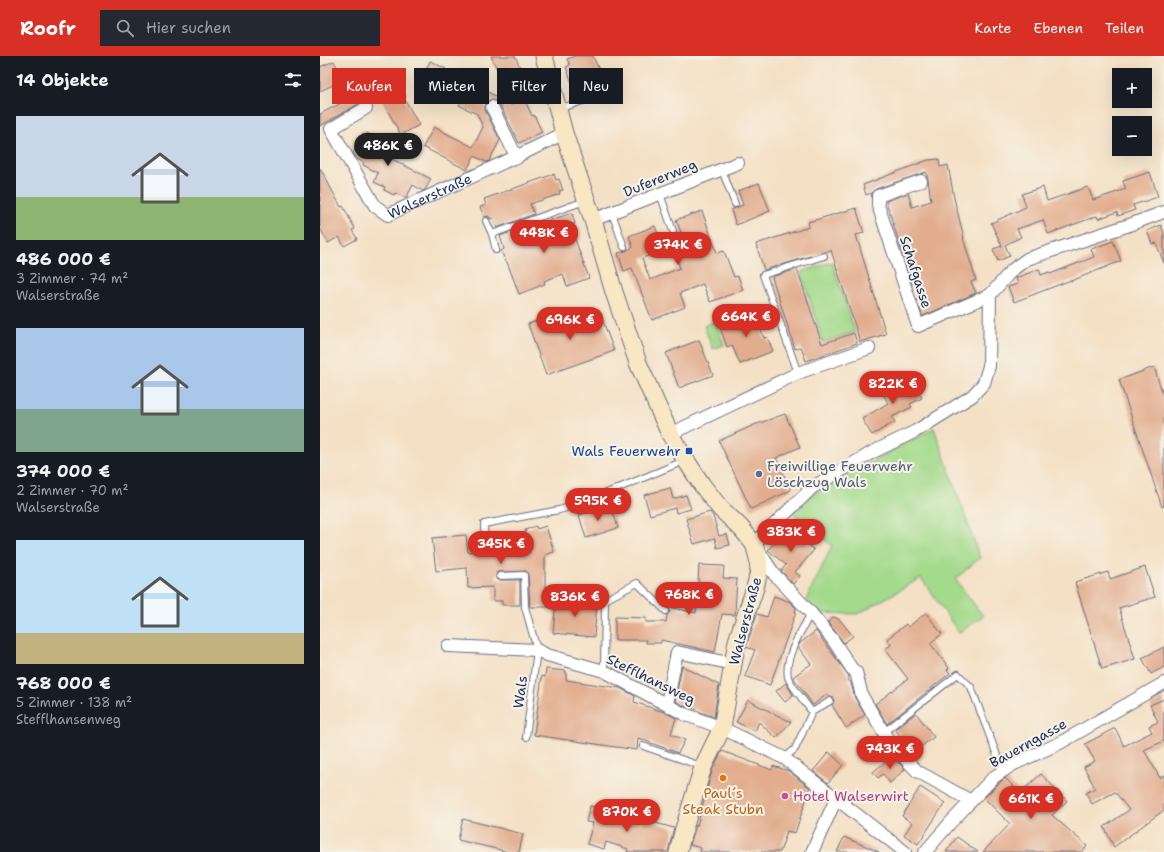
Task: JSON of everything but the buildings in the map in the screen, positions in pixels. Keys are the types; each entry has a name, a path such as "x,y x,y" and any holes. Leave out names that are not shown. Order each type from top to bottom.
{"street":[{"name":"Walserstraße","path":"544,56 564,134 638,363 670,434 702,485 754,544 758,558 759,571 737,641 722,728 703,767 678,852"},
{"path":"492,107 517,158"},
{"name":"Walserstraße","path":"366,108 331,129 375,206 388,214 517,158 564,134"},
{"name":"Dufererweg","path":"593,220 738,163"},
{"name":"Schafgasse","path":"921,181 878,196 878,205 918,326 990,295 1012,270 1027,259 1164,212"},
{"path":"971,801 917,772 890,743 862,696 856,672 852,669 833,640 811,613 774,574 754,544 813,487 871,454 916,431 972,396 984,383 989,366 990,295"},
{"path":"670,434 798,373 868,348"},
{"name":"Stefflhansweg","path":"448,646 538,650 547,655 604,671 684,714 722,728 784,758 904,852"},
{"path":"667,704 677,652 733,664"},
{"name":"Bauerngasse","path":"925,852 950,822 994,777 1012,765 1060,743 1164,683"},
{"path":"812,852 836,799"}],"lane":[{"path":"558,109 573,104"},
{"path":"722,170 735,204"},
{"path":"660,194 673,231"},
{"path":"492,234 586,201"},
{"path":"612,213 624,247"},
{"path":"486,221 492,234 496,250"},
{"path":"798,373 763,275 824,256"},
{"path":"485,548 484,524 559,510 580,504 686,460"},
{"path":"500,576 524,575 525,606 538,650"},
{"path":"556,596 605,600 637,583 666,611"},
{"path":"604,671 605,600"},
{"path":"811,613 791,652 788,665 788,677 812,712"},
{"name":"Wals","path":"526,736 538,650"},
{"path":"884,732 958,674 971,687 1003,771"},
{"path":"784,758 795,749 812,712 830,701"},
{"path":"643,746 703,767"}],"green space":[{"path":"832,262 855,332 823,342 801,272"},
{"path":"715,321 724,345 713,349 704,326"},
{"path":"934,428 980,558 955,579 983,616 959,633 921,578 858,614 817,613 806,600 832,546 793,513 811,495"}],"place":[{"name":"Wals Feuerwehr","path":"689,451"},
{"name":"Freiwillige Feuerwehr Löschzug Wals","path":"759,474"},
{"name":"Paul´s Steak Stubn","path":"723,778"},
{"name":"Hotel Walserwirt","path":"785,796"}]}
